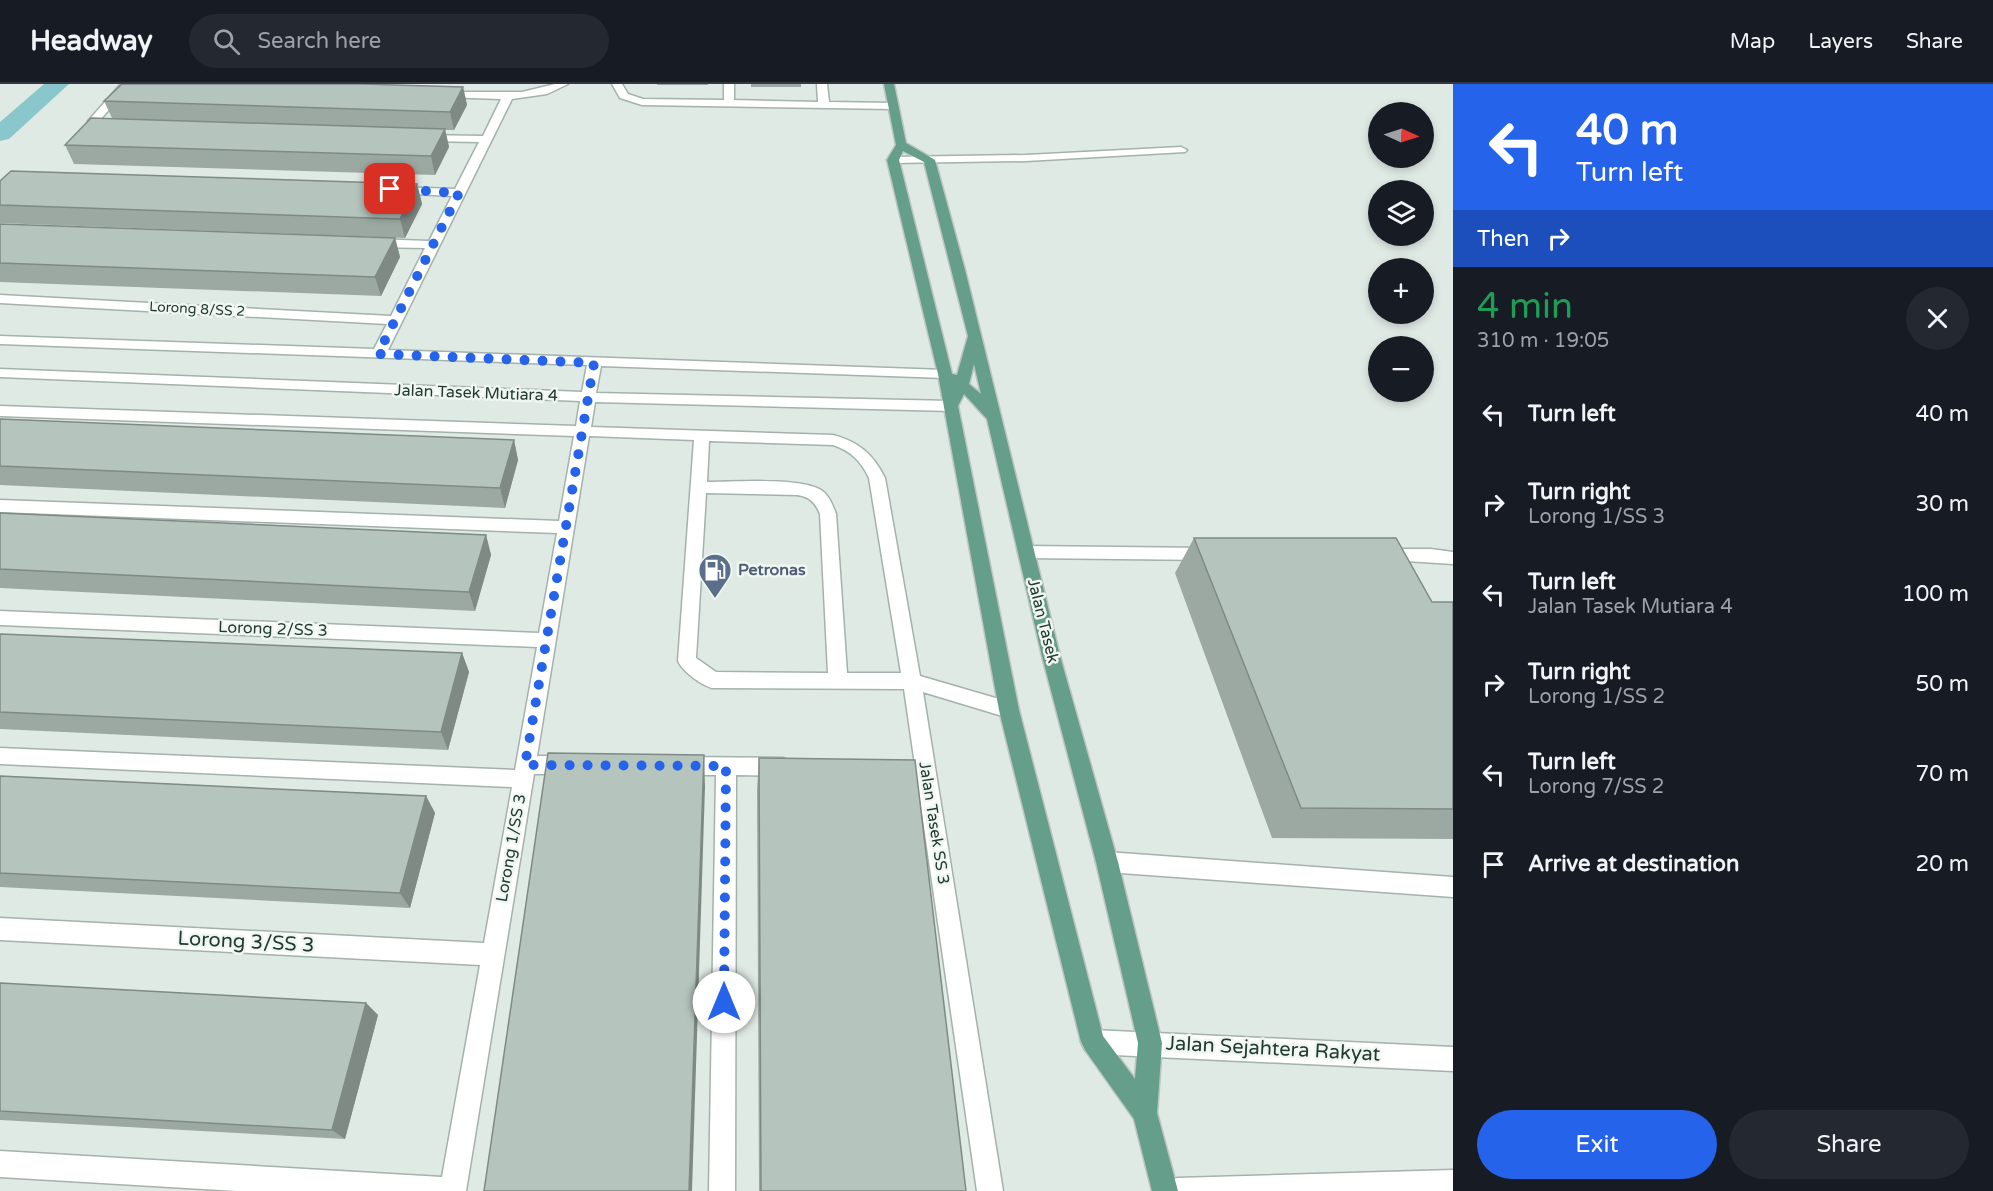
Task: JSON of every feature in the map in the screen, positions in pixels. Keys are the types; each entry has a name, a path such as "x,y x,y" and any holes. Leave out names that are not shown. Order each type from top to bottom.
{"main road":[{"path":"889,84 901,146 893,160"},
{"path":"901,146 929,160"},
{"name":"Jalan Tasek","path":"893,160 945,374 1009,710 1093,1042 1145,1113"},
{"name":"Jalan Tasek","path":"929,160 996,420 1076,752 1107,862 1150,1043 1145,1113 1165,1191"},
{"path":"951,406 962,385 974,335"},
{"path":"945,374 981,401 996,420"}],"street":[{"path":"121,129 97,129 93,121 127,84"},
{"path":"424,93 528,96 550,91 563,84"},
{"path":"729,84 729,105"},
{"path":"822,84 824,106"},
{"path":"617,85 624,96 642,102 893,106"},
{"path":"378,354 393,320 508,96"},
{"path":"416,137 486,139"},
{"path":"893,160 1026,158 1181,150"},
{"path":"388,189 459,193"},
{"path":"362,243 432,245"},
{"name":"Lorong 8/SS 2","path":"0,299 393,320"},
{"name":"Jalan Tasek Mutiara 4","path":"0,340 945,374"},
{"name":"Lorong 1/SS 3","path":"453,1191 594,363"},
{"name":"Jalan Tasek Mutiara 4","path":"0,373 587,397 951,406"},
{"path":"0,411 702,435 687,661 711,680 912,681 1009,710"},
{"name":"Jalan Tasek SS 3","path":"702,435 833,440 857,448 867,458 877,478 926,768 990,1191"},
{"path":"698,487 797,489 810,492 822,499 828,514 838,681"},
{"path":"0,506 566,527"},
{"path":"1026,552 1228,554"},
{"path":"1359,555 1431,555 1453,558"},
{"name":"Lorong 2/SS 3","path":"0,618 547,640"},
{"path":"0,756 524,772 584,765"},
{"path":"667,766 808,767"},
{"path":"722,1191 726,766"},
{"path":"902,768 926,768"},
{"path":"1107,862 1453,887"},
{"name":"Lorong 3/SS 3","path":"0,929 492,955"},
{"name":"Jalan Sejahtera Rakyat","path":"1093,1042 1453,1059"},
{"path":"0,1164 453,1191"},
{"path":"1177,1191 1453,1183"}],"building":[{"path":"122,84 362,84 463,87 450,112 104,101"},
{"path":"91,118 445,129 431,156 65,145"},
{"path":"11,171 417,184 400,219 0,205 0,181"},
{"path":"0,224 395,238 375,277 0,263"},
{"path":"0,419 514,440 500,488 0,466"},
{"path":"0,513 486,535 469,592 0,569"},
{"path":"1194,538 1396,538 1432,602 1453,602 1453,809 1301,808"},
{"path":"0,634 462,653 441,732 0,712"},
{"path":"548,753 704,755 689,1191 484,1191"},
{"path":"759,758 915,760 966,1191 761,1191"},
{"path":"0,776 426,796 400,893 0,873"},
{"path":"0,983 366,1003 332,1130 0,1111"}],"waterway":[{"path":"0,134 58,84"}],"place":[{"name":"Petronas","path":"715,599"}],"route":[{"path":"390,189 459,193 393,320 378,354 594,363 525,765 726,766 724,1002"}]}
